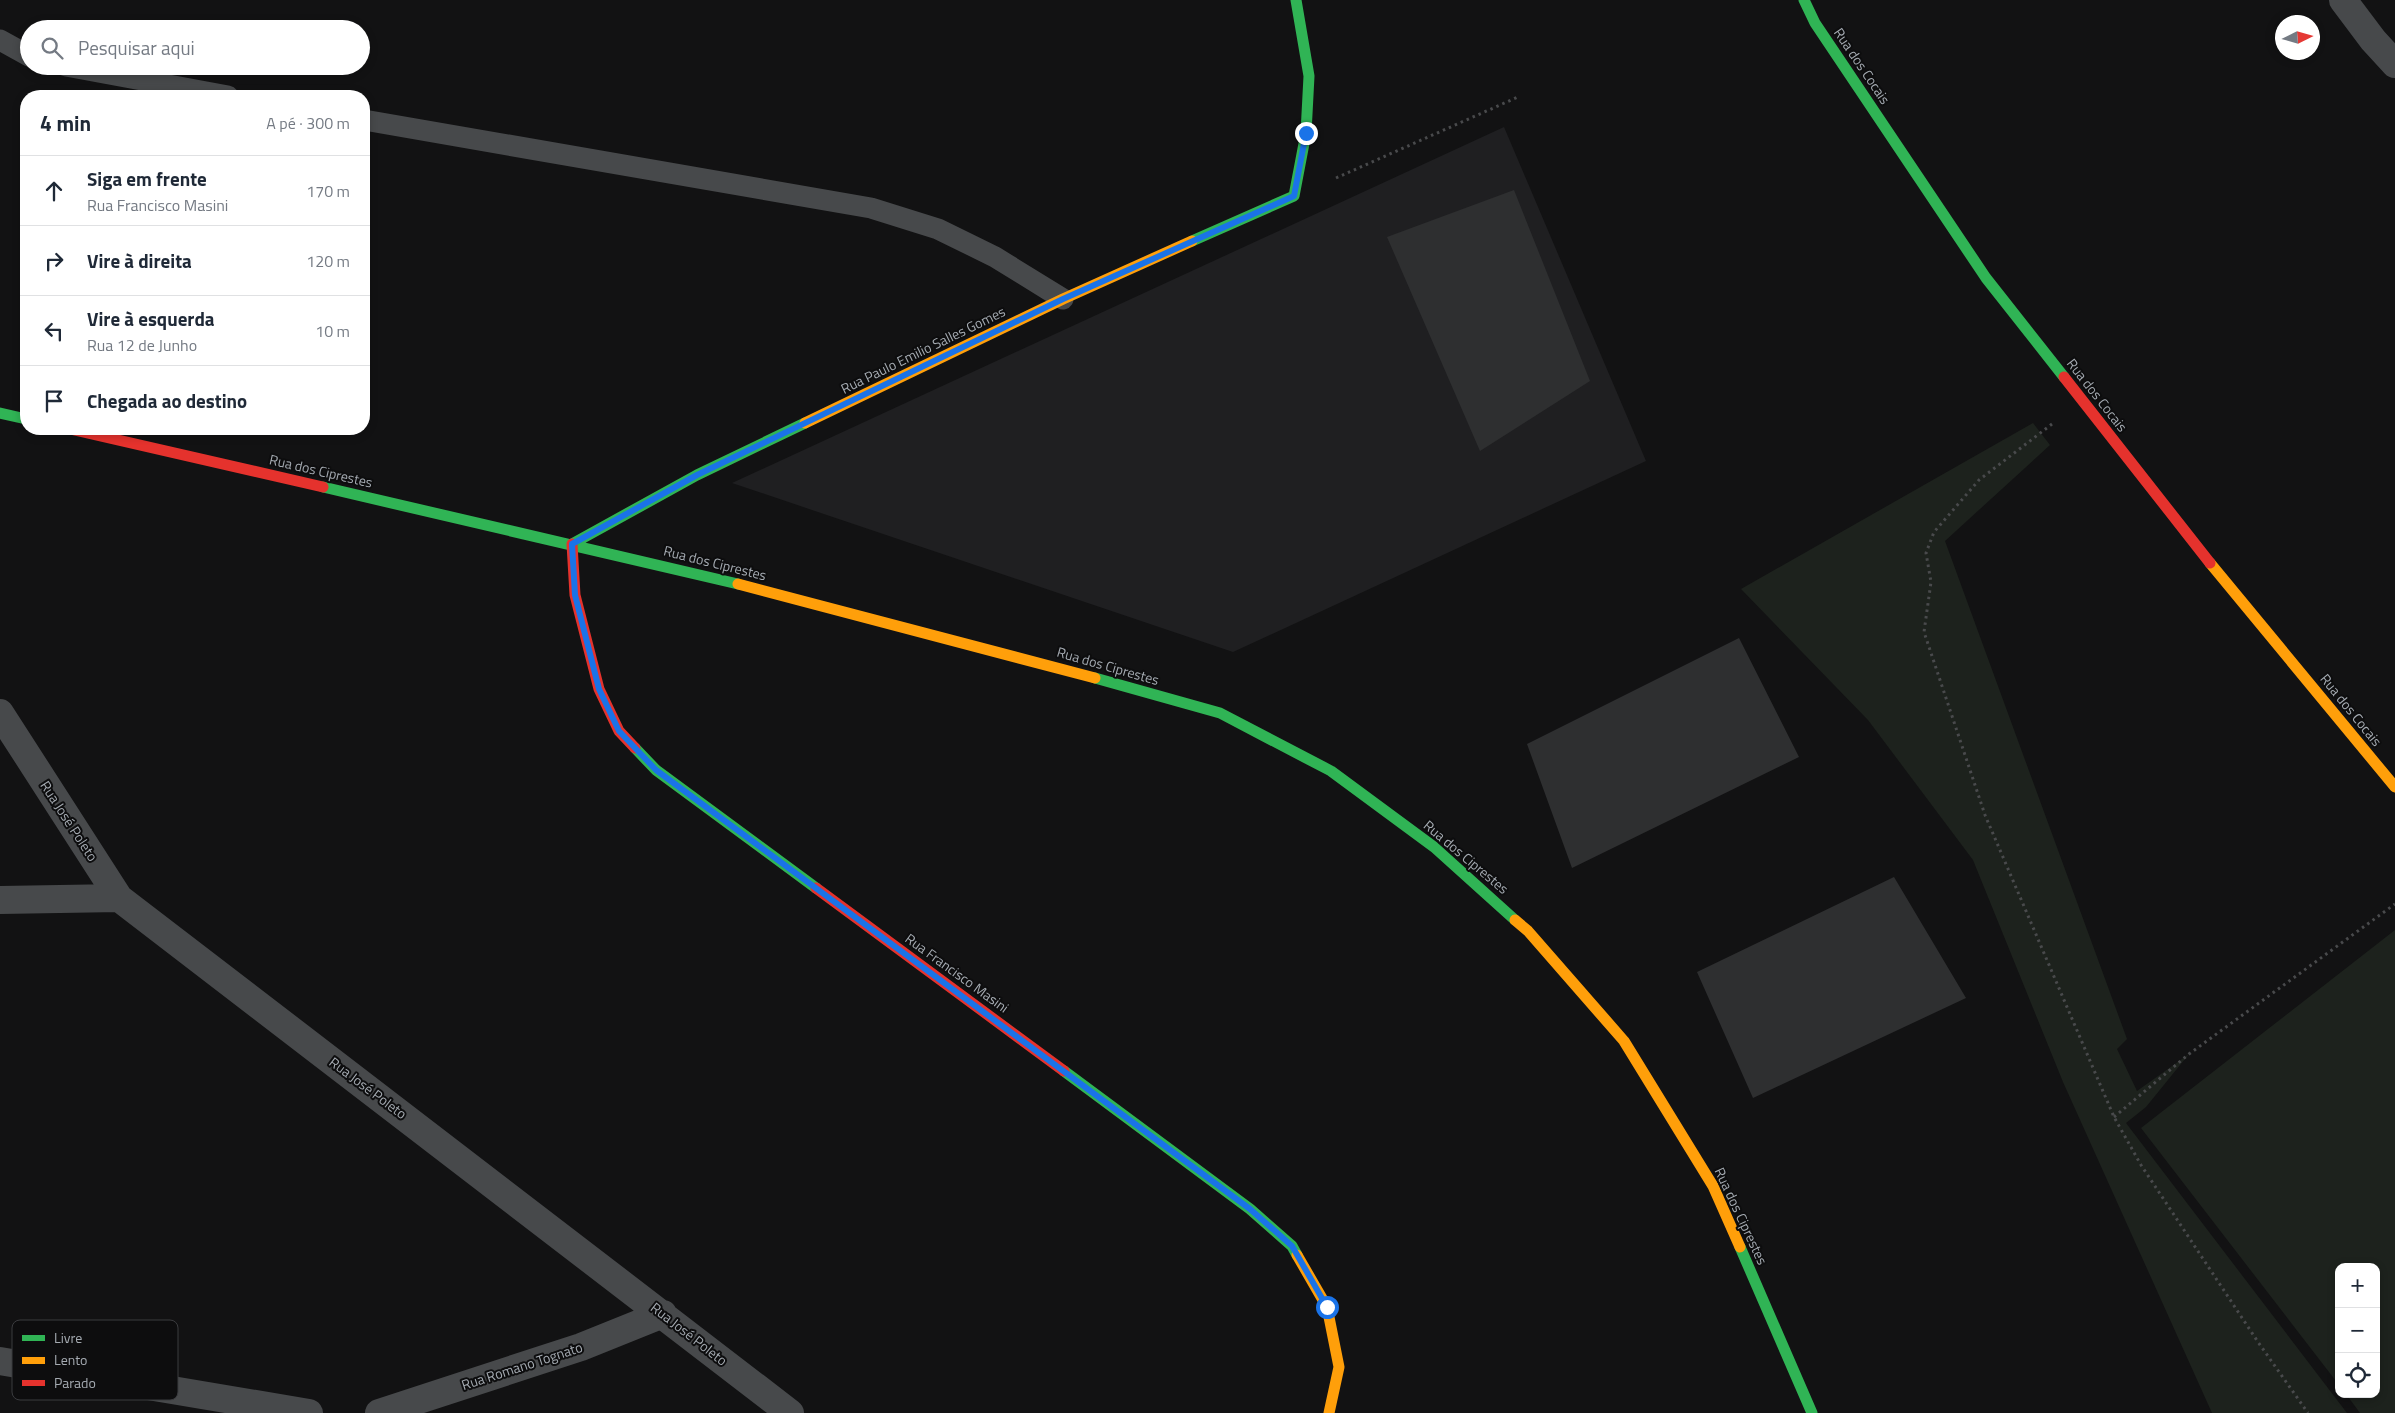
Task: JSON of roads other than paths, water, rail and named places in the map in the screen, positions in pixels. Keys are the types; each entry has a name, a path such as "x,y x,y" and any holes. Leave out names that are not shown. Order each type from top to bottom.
{"street":[{"name":"Rua Paulo Emilio Salles Gomes","path":"572,544 697,475 1063,299 1294,196 1306,133 1309,76 1296,0"},
{"name":"Rua dos Cocais","path":"1804,0 1815,23 1986,278 2198,548 2395,787"},
{"path":"2343,0 2373,40 2395,64"},
{"path":"0,413 20,418"},
{"name":"Rua dos Ciprestes","path":"96,435 707,576 1068,670 1220,713 1331,771 1434,847 1528,931 1624,1041 1713,1186 1812,1413"},
{"name":"Rua Francisco Masini","path":"572,544 575,595 599,689 619,731 656,770 1250,1209 1292,1246 1327,1307 1339,1367 1329,1413"},
{"name":"Rua José Poleto","path":"0,713 119,898 790,1413"},
{"path":"0,900 119,898"},
{"name":"Rua Romano Tognato","path":"379,1413 580,1347 663,1314"},
{"path":"178,1391 309,1413"}],"lane":[{"path":"0,40 20,51"},
{"path":"106,75 193,90"},
{"path":"370,121 871,208 938,229 995,257 1063,299"}]}
